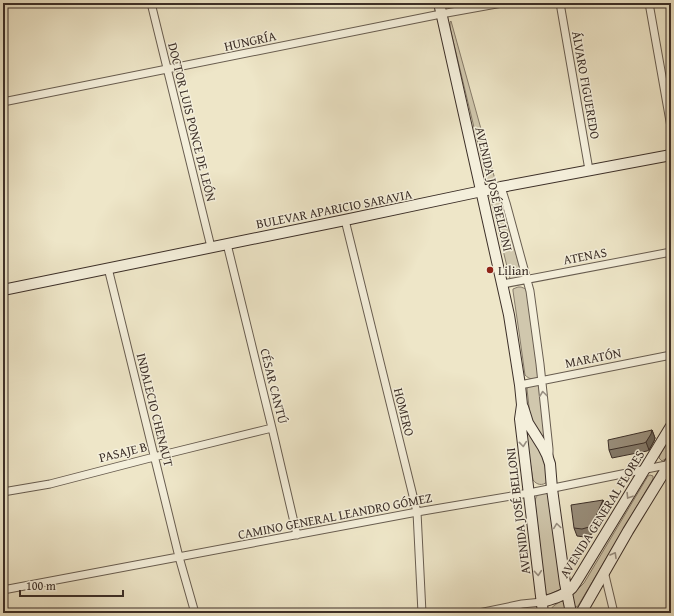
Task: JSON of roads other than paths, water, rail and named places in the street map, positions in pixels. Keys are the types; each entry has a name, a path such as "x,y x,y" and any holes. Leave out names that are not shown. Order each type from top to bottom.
{"main road":[{"name":"AVENIDA JOSÉ BELLONI","path":"439,3 503,284 522,405 528,423 544,448 549,461 565,583 572,613"},
{"name":"BULEVAR APARICIO SARAVIA","path":"3,290 501,187 671,155"},
{"name":"AVENIDA JOSÉ BELLONI","path":"522,405 520,419 543,613"},
{"name":"AVENIDA GENERAL FLORES","path":"542,602 555,598 572,588 582,574 671,426"},
{"path":"581,613 604,571 670,463"}],"street":[{"name":"DOCTOR LUIS PONCE DE LEÓN","path":"151,3 211,247"},
{"name":"HUNGRÍA","path":"3,102 502,3"},
{"name":"ÁLVARO FIGUEREDO","path":"560,3 589,170"},
{"path":"649,3 671,127"},
{"name":"AVENIDA JOSÉ BELLONI","path":"501,187 527,280 533,313 549,449 549,461"},
{"name":"HOMERO","path":"345,220 417,512 422,613"},
{"name":"CÉSAR CANTÚ","path":"227,244 297,535"},
{"name":"ATENAS","path":"503,284 671,252"},
{"name":"INDALECIO CHENAUT","path":"108,268 178,557 195,613"},
{"name":"MARATÓN","path":"520,385 671,355"},
{"name":"PASAJE B","path":"3,492 50,484 272,428"},
{"name":"CAMINO GENERAL LEANDRO GÓMEZ","path":"3,590 417,512 552,489 645,470 670,463"},
{"path":"604,571 614,613"},
{"path":"479,613 522,604 542,602"}],"place":[{"name":"Lilian","path":"490,270"}]}
